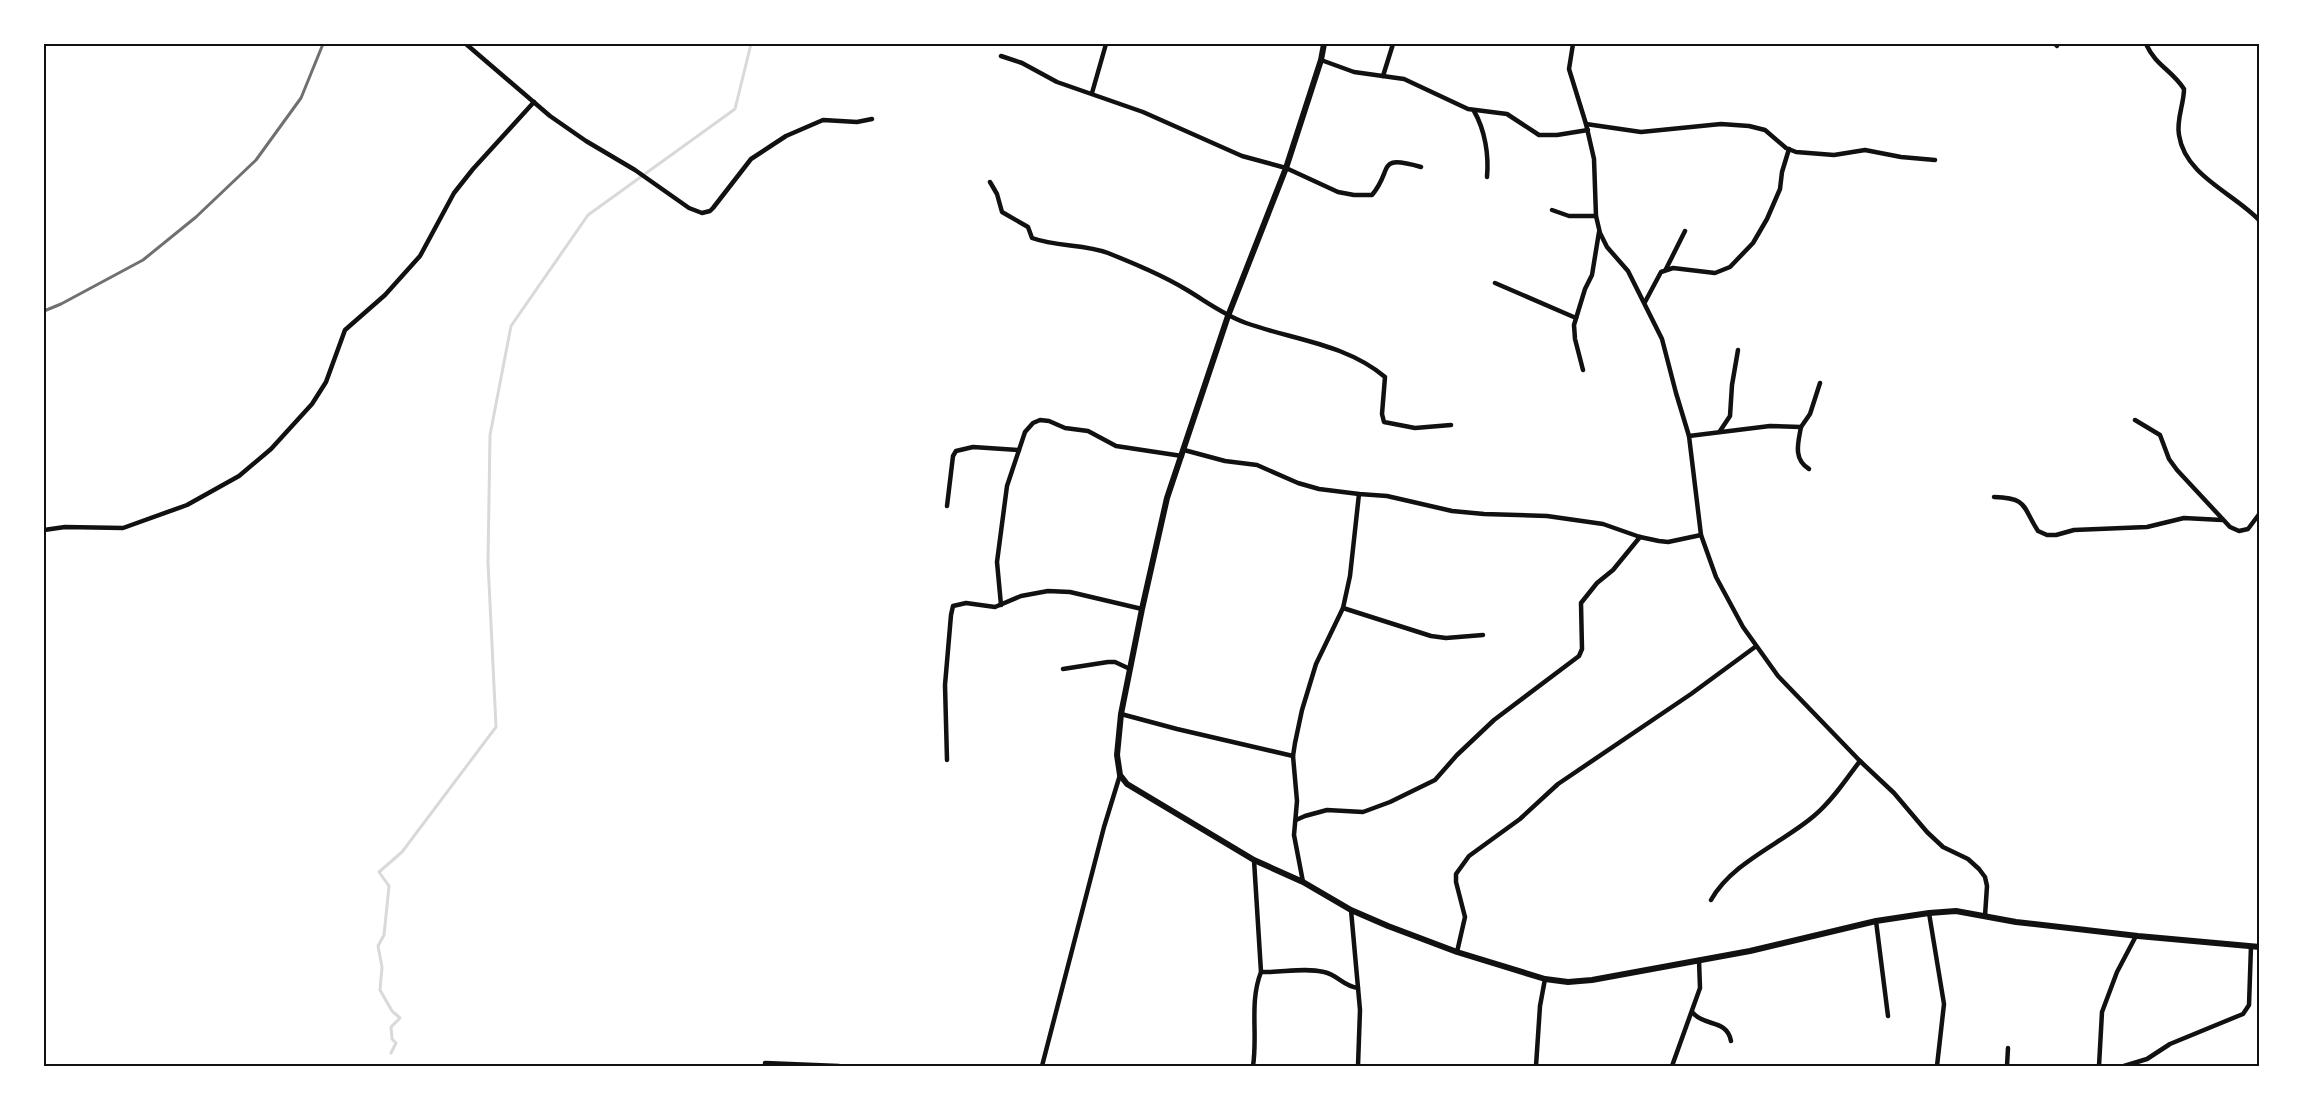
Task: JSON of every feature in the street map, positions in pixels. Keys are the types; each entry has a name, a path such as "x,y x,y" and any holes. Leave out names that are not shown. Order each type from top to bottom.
{"street":[{"path":"466,44 534,102 586,141 635,170 688,208 702,213 713,208 738,172 751,159 786,136 823,120 857,122 872,119"},
{"path":"1092,93 1106,44"},
{"path":"1042,1066 1104,827 1120,775 1117,755 1121,714 1167,498 1228,316 1286,168 1321,60 1324,44"},
{"path":"1383,76 1393,44"},
{"path":"1573,44 1570,57 1571,80 1587,127 1594,159 1596,216 1599,229 1607,247 1628,271 1662,339 1689,436 1701,535 1716,577 1755,646 1779,676 1860,761 1894,793 1927,832 1943,847 1968,859 1979,869 1985,877 1987,886 1985,916"},
{"path":"2146,44 2159,65 2184,89 2178,132 2188,159 2195,168 2247,207 2259,221"},
{"path":"1000,56 1022,63 1057,82 1143,111 1242,156 1286,168 1338,192 1367,196 1374,193 1389,163 1402,162 1421,167"},
{"path":"1321,60 1354,72 1414,83 1474,111 1507,114 1539,135 1557,135 1587,127 1641,132 1721,124 1758,127 1796,152 1834,155 1865,150 1901,157 1935,160"},
{"path":"44,530 65,527 123,528 132,525 187,505 239,476 272,449 312,404 326,382 345,330 385,295 420,256 454,193 534,102"},
{"path":"1474,111 1481,122 1484,135 1488,164 1487,177"},
{"path":"1645,302 1658,276 1666,270 1673,268 1715,273 1730,267 1753,243 1780,189 1789,149"},
{"path":"990,182 997,194 1002,212 1028,227 1032,238 1105,252 1171,281 1228,316 1258,327 1313,341 1370,365 1385,378 1382,414 1384,422 1415,428 1451,425"},
{"path":"1552,210 1569,216 1596,216"},
{"path":"1583,370 1575,339 1576,318 1585,289 1592,276 1599,229"},
{"path":"1666,270 1685,231"},
{"path":"1496,283 1576,318"},
{"path":"1720,431 1730,416 1738,350"},
{"path":"1809,469 1800,462 1797,451 1801,428 1810,414 1820,383"},
{"path":"1001,605 997,562 1007,486 1028,428 1037,421 1044,420 1065,428 1088,431 1116,446 1183,453 1257,465 1298,483 1319,489 1387,496 1452,511 1505,516 1547,516 1603,524 1640,537 1668,542 1701,535"},
{"path":"2135,420 2160,435 2169,459 2177,470 2230,527 2242,531 2248,529 2259,513"},
{"path":"1689,436 1770,426 1801,428"},
{"path":"947,506 953,456 956,451 973,447 1019,450"},
{"path":"1303,882 1294,835 1297,801 1293,756 1302,710 1316,664 1342,608 1350,576 1359,494"},
{"path":"1994,497 2011,497 2020,501 2038,531 2047,535 2074,530 2147,527 2184,518 2222,519"},
{"path":"1296,820 1327,810 1363,812 1435,780 1457,755 1494,720 1579,656 1582,649 1581,603 1640,537"},
{"path":"947,760 945,685 953,606 958,604 987,607 1001,605 1021,596 1048,591 1070,592 1142,609"},
{"path":"1342,608 1431,636 1446,638 1483,635"},
{"path":"1457,952 1465,909 1456,882 1456,874 1469,856 1525,815 1558,784 1691,694 1755,646"},
{"path":"1063,669 1115,662 1130,669"},
{"path":"1121,714 1293,756"},
{"path":"1711,900 1721,885 1746,864 1815,815 1860,761"},
{"path":"1120,775 1139,792 1254,860 1303,882 1351,910 1457,952 1545,979 1568,982 1592,980 1790,942 1876,921 1929,913 1956,912 2016,922 2136,936 2259,947"},
{"path":"1253,1066 1254,1004 1261,972 1254,860"},
{"path":"1351,910 1360,1010 1358,1066"},
{"path":"1929,913 1944,1004 1937,1066"},
{"path":"1876,921 1888,1016"},
{"path":"2098,1066 2102,1012 2117,972 2136,936"},
{"path":"2124,1066 2147,1059 2170,1044 2243,1014 2249,1005 2251,946"},
{"path":"1672,1066 1693,1013 1700,988 1699,960"},
{"path":"1261,972 1312,970 1325,972 1338,978 1343,984 1358,988"},
{"path":"1536,1066 1540,1006 1545,979"},
{"path":"1693,1013 1696,1017 1723,1027 1728,1031 1731,1041"},
{"path":"2007,1066 2008,1048"},
{"path":"765,1063 839,1066"}],"waterway":[{"path":"391,1053 396,1043 392,1039 391,1027 400,1018 392,1011 380,990 382,967 378,946 384,935 389,886 379,872 402,852 496,727 488,562 490,435 511,326 588,215 735,109 751,44"}],"railway":[{"path":"44,311 143,260 196,217 256,160 301,98 323,44"}]}
